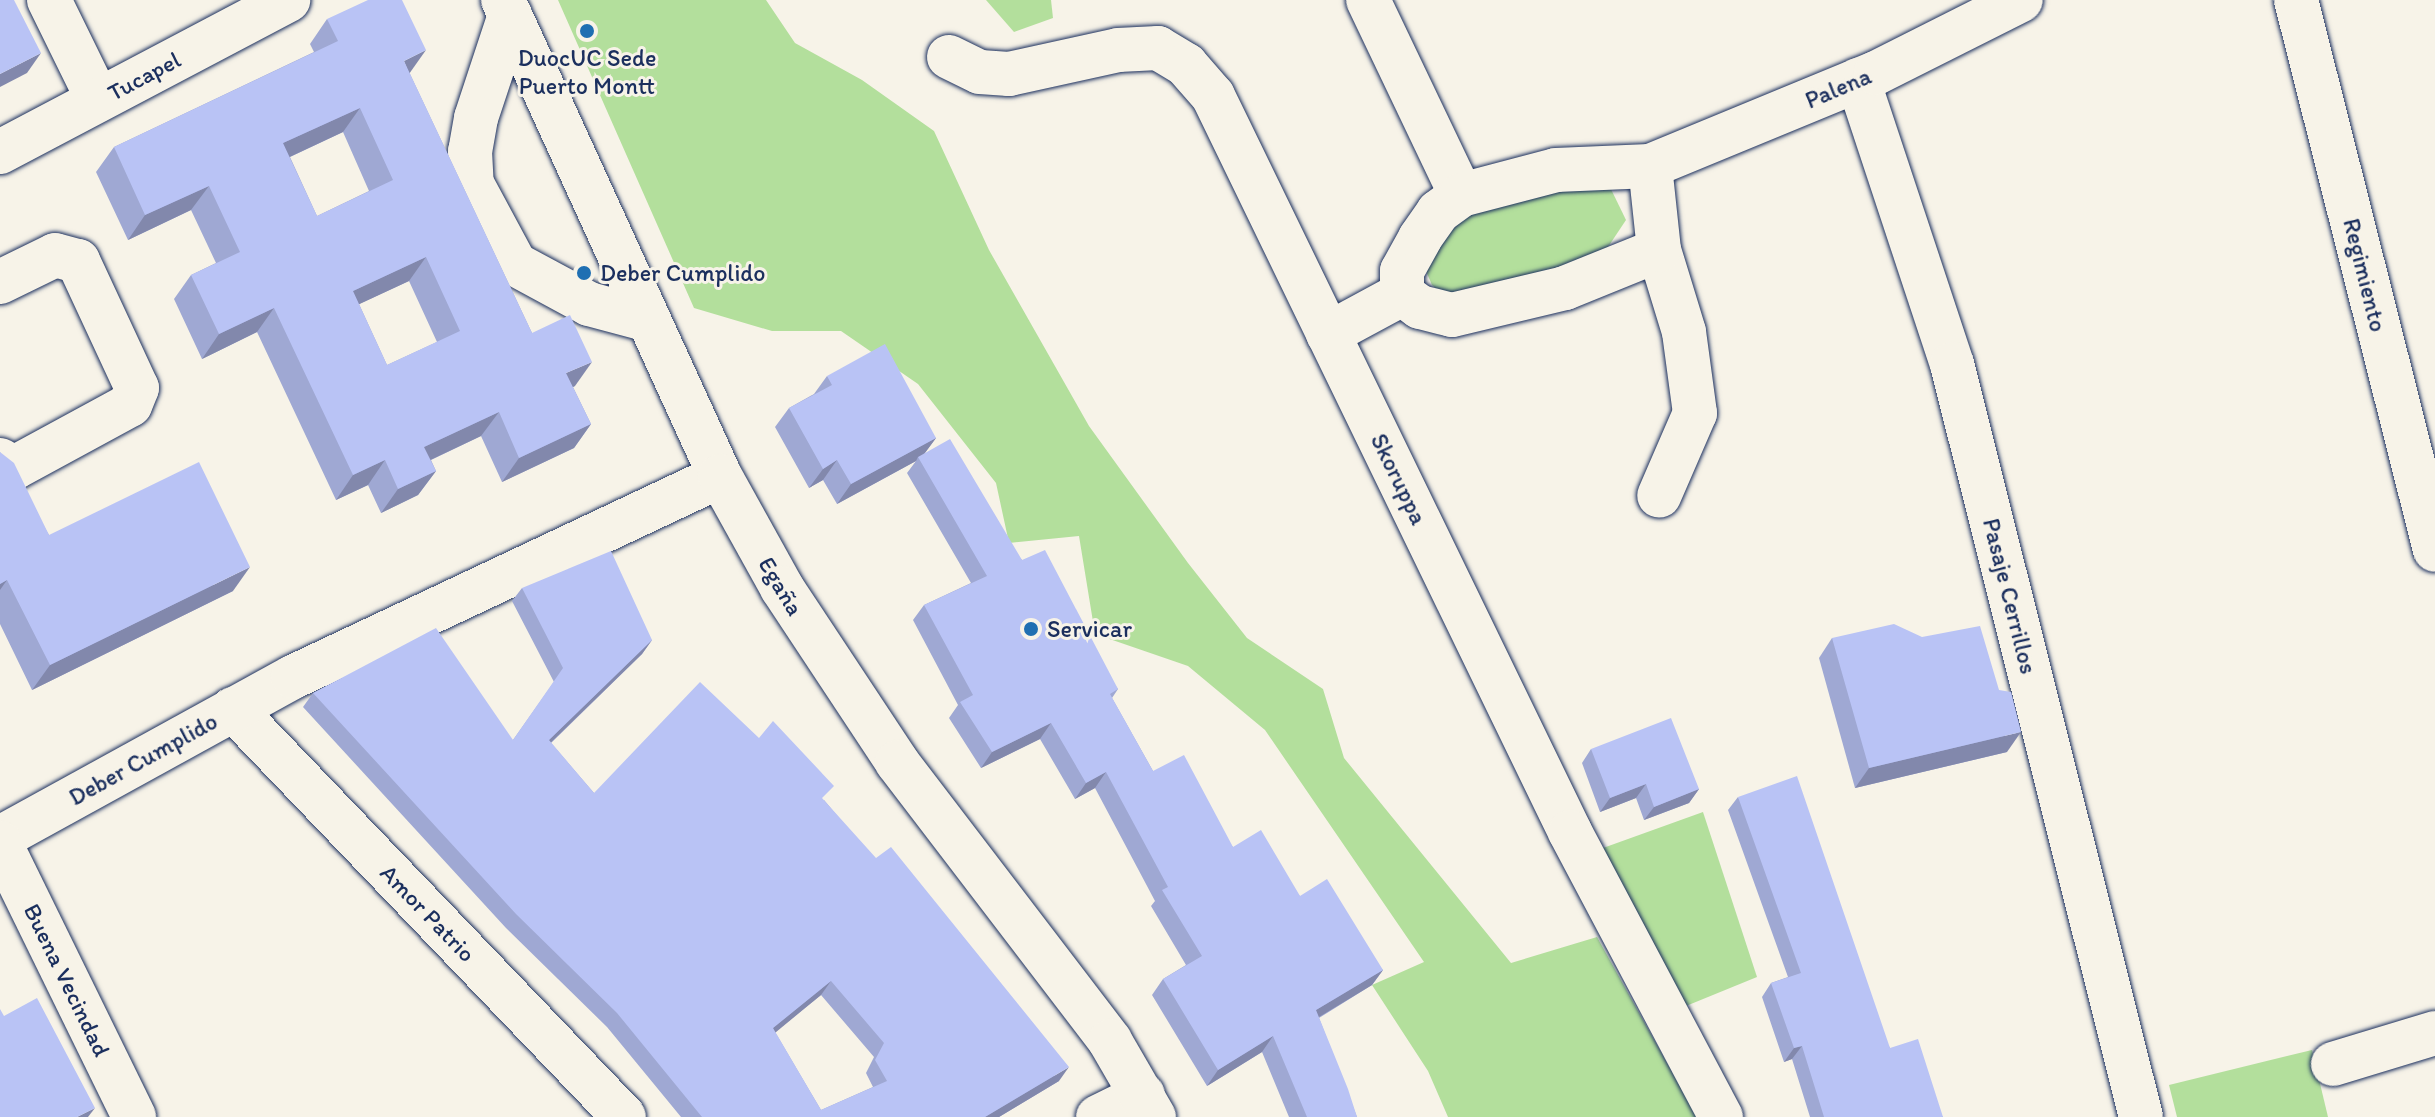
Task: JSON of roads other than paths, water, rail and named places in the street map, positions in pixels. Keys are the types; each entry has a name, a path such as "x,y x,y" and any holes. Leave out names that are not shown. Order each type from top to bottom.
{"street":[{"path":"49,0 98,100"},
{"name":"Tucapel","path":"0,152 288,0"},
{"path":"1368,0 1461,195"},
{"name":"Palena","path":"1402,294 1402,271 1420,238 1438,212 1461,195 1556,170 1650,166 1858,80 1951,15 2021,0"},
{"name":"Regimiento","path":"2296,0 2435,550"},
{"path":"506,7 476,118 470,151 472,184 515,264 589,304 649,320"},
{"name":"Egaña","path":"506,7 720,476 782,588 888,749 1110,1041 1148,1106"},
{"name":"Skoruppa","path":"949,57 980,72 1009,74 1118,50 1158,48 1186,65 1213,96 1570,832 1721,1117"},
{"name":"Pasaje Cerrillos","path":"1858,80 1952,364 2141,1117"},
{"path":"1650,166 1659,250 1684,332 1695,413 1659,496"},
{"path":"1328,334 1402,294 1420,307 1452,315 1565,288 1659,250"},
{"path":"0,282 55,255 78,261 137,388 130,405 14,468 0,460"},
{"name":"Deber Cumplido","path":"0,840 233,709 400,623 720,476"},
{"name":"Amor Patrio","path":"233,709 624,1117"},
{"name":"Buena Vecindad","path":"0,840 134,1117"},
{"path":"2333,1064 2435,1033"},
{"path":"1098,1117 1148,1106"}],"place":[{"name":"DuocUC Sede Puerto Montt","path":"587,31"},
{"name":"Deber Cumplido","path":"584,273"},
{"name":"Servicar","path":"1031,629"}]}
